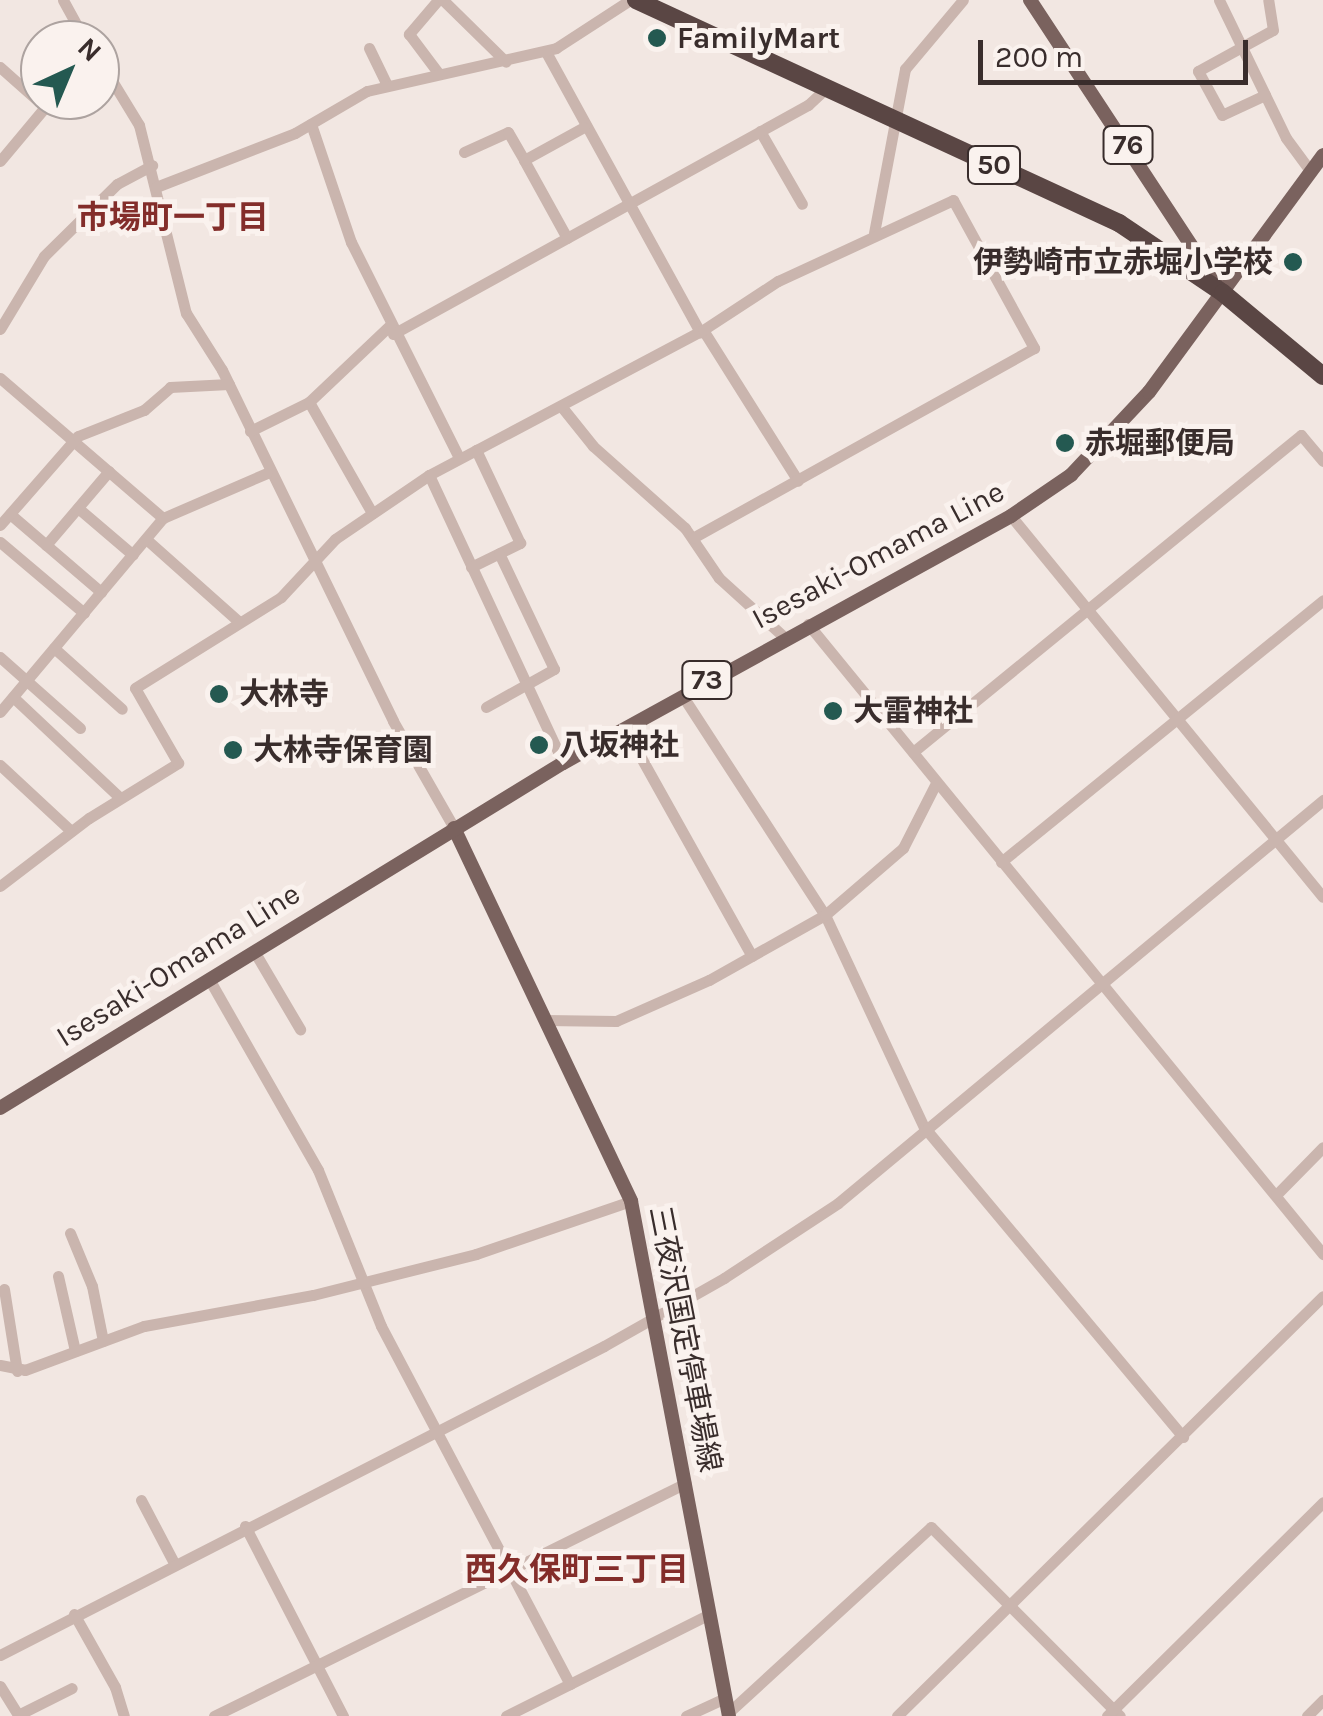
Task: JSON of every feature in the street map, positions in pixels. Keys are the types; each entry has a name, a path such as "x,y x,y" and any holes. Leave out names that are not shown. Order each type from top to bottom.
{"highway":[{"name":"50","path":"633,0 659,4 1119,223 1222,293 1323,376"}],"main road":[{"name":"76","path":"1030,0 1222,293"},
{"name":"Isesaki-Omama Line","path":"0,1108 563,763 784,637 1011,516 1071,475 1111,436 1323,155"},
{"name":"三夜沢国定停車場線","path":"454,828 631,1201 658,1317 728,1709"}],"street":[{"path":"440,74 409,34 441,0 506,62"},
{"path":"156,187 311,124 349,98 388,85 546,52 588,33 633,0"},
{"path":"874,233 904,69 963,0"},
{"path":"1219,0 1265,95 1311,172"},
{"path":"1265,95 1222,115 1198,71 1274,30 1268,0"},
{"path":"369,48 388,85"},
{"path":"546,52 584,127 702,331 798,481"},
{"path":"250,431 309,402 392,330 808,105 827,87"},
{"path":"120,90 152,165 180,298 229,384 267,473 454,828"},
{"path":"0,161 35,120"},
{"path":"311,124 331,194 392,330 460,458"},
{"path":"524,160 584,127"},
{"path":"760,131 802,204"},
{"path":"464,152 508,132 567,238"},
{"path":"0,329 53,246 116,184 152,165"},
{"path":"0,886 71,831 178,763 134,688 281,597 312,558 372,513 429,475 702,331 778,281 874,233 953,200 1034,348 694,538"},
{"path":"0,378 163,518"},
{"path":"0,525 73,440 144,410 170,387 229,384"},
{"path":"309,402 372,513"},
{"path":"561,406 594,446 694,538 718,578 784,637"},
{"path":"913,752 1301,434 1323,461"},
{"path":"471,567 520,543 476,450"},
{"path":"46,545 108,471"},
{"path":"0,712 163,518 267,473"},
{"path":"429,475 563,763"},
{"path":"78,508 132,555"},
{"path":"10,514 102,592"},
{"path":"1011,516 1323,897"},
{"path":"146,539 239,622"},
{"path":"0,542 84,613"},
{"path":"486,707 554,669 499,553"},
{"path":"1000,862 1323,600"},
{"path":"808,624 1323,1254"},
{"path":"54,648 122,709"},
{"path":"0,657 80,728"},
{"path":"13,696 120,798"},
{"path":"682,696 825,915 924,1127 1183,1436"},
{"path":"625,728 752,956"},
{"path":"0,765 71,831"},
{"path":"546,1020 616,1021 752,956 825,915 903,848 936,783"},
{"path":"0,1655 173,1562 658,1317 838,1202 1323,800"},
{"path":"254,951 300,1029"},
{"path":"209,979 335,1203 363,1282 570,1684"},
{"path":"1276,1195 1323,1148"},
{"path":"0,1365 17,1371 144,1326 363,1282 506,1246 631,1201"},
{"path":"70,1233 92,1286 103,1341"},
{"path":"58,1276 74,1352"},
{"path":"4,1289 17,1371"},
{"path":"897,1716 1011,1608 1323,1296"},
{"path":"214,1716 686,1483"},
{"path":"141,1500 173,1562"},
{"path":"686,1716 728,1709 931,1527 1113,1714 1323,1502"},
{"path":"245,1526 343,1716"},
{"path":"74,1614 124,1716"},
{"path":"506,1716 710,1614"},
{"path":"0,1686 18,1716 72,1688"},
{"path":"1307,1716 1323,1700"}],"place":[{"name":"FamilyMart","path":"657,38"},
{"name":"伊勢崎市立赤堀小学校","path":"1293,262"},
{"name":"赤堀郵便局","path":"1065,443"},
{"name":"大林寺","path":"219,694"},
{"name":"大雷神社","path":"833,711"},
{"name":"八坂神社","path":"539,745"},
{"name":"大林寺保育園","path":"233,750"}],"district":[{"name":"市場町一丁目","path":"173,218"},
{"name":"西久保町三丁目","path":"577,1570"}]}
